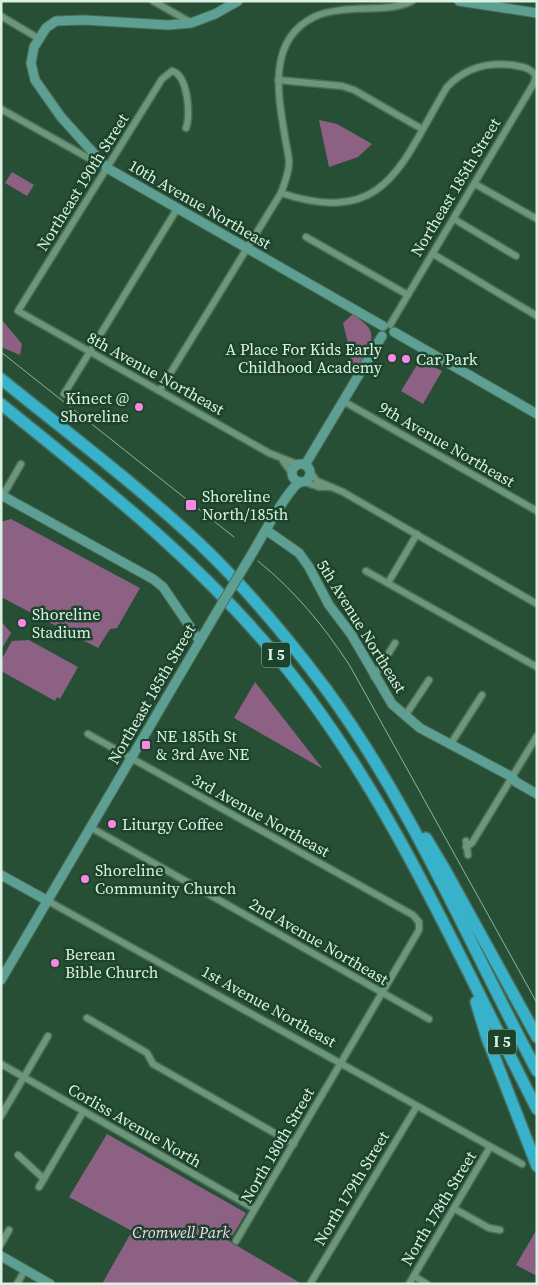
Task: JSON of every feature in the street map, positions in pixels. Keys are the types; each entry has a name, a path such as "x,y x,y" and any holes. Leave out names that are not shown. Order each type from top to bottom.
{"highway":[{"name":"I 5","path":"1,379 147,496 202,546 240,585 290,642 327,690 365,746 400,805 441,881 537,1071"},
{"name":"I 5","path":"1,404 166,539 228,601 273,652 328,723 373,792 403,845 537,1109"},
{"path":"400,805 436,852 537,1037"},
{"path":"468,974 485,1032 537,1166"}],"main road":[{"path":"107,168 79,138 39,88 31,63 38,38 51,24 64,20 133,24 191,23 216,14 238,1"},
{"path":"459,1 537,13"},
{"name":"10th Avenue Northeast","path":"107,168 389,327 537,414"},
{"path":"304,467 382,336 390,337 389,327"},
{"name":"Northeast 185th Street","path":"1,980 199,640 266,530 294,486 309,478 304,467 292,474 283,503"},
{"path":"292,474 302,482"},
{"path":"2,495 153,579 163,588 199,640"},
{"name":"5th Avenue Northeast","path":"266,530 299,553 309,567 329,605 356,642 374,677 392,704 420,728 512,777 516,782 537,794"},
{"name":"1st Avenue Northeast","path":"1,875 48,901"},
{"path":"1,1256 50,1284"}],"street":[{"path":"153,1 191,23"},
{"path":"160,390 281,192 290,164 278,80 283,50 298,28 306,21 334,10 400,5 412,1"},
{"path":"1,16 38,38"},
{"name":"Northeast 185th Street","path":"389,327 475,184 534,83 536,76 532,70 525,67 487,63 457,77 447,87 422,129"},
{"name":"Northeast 190th Street","path":"18,311 162,79 172,71 179,74 184,83 190,120 186,128"},
{"path":"278,80 327,84 354,90 422,129 396,174 377,191 362,199 348,203 318,202 303,200 281,192"},
{"name":"10th Avenue Northeast","path":"1,109 107,168"},
{"path":"475,184 537,219"},
{"path":"64,394 178,209"},
{"path":"454,219 516,256"},
{"path":"306,237 408,295"},
{"path":"433,254 537,316"},
{"name":"8th Avenue Northeast","path":"18,311 280,458 304,467 317,481 416,534 537,604"},
{"name":"9th Avenue Northeast","path":"343,401 537,511"},
{"name":"8th Avenue Northeast","path":"280,458 292,474"},
{"path":"2,495 21,464"},
{"name":"8th Avenue Northeast","path":"302,482 318,487 331,488"},
{"path":"388,583 416,534"},
{"path":"366,571 537,666"},
{"path":"374,677 395,643"},
{"path":"405,716 429,680"},
{"path":"450,745 482,695"},
{"name":"3rd Avenue Northeast","path":"88,734 413,915 419,922"},
{"path":"468,855 466,844 472,843 537,736"},
{"name":"2nd Avenue Northeast","path":"90,828 429,1019"},
{"name":"1st Avenue Northeast","path":"48,901 522,1164"},
{"name":"North 180th Street","path":"236,1241 383,994 419,930 419,922"},
{"path":"87,1018 147,1052 153,1064 294,1144"},
{"path":"1,1116 48,1036"},
{"name":"Corliss Avenue North","path":"1,1064 255,1209"},
{"name":"North 179th Street","path":"310,1284 417,1106"},
{"path":"40,1188 83,1112"},
{"name":"North 178th Street","path":"409,1284 490,1147"},
{"path":"18,1155 44,1179"},
{"path":"455,1209 489,1228 500,1230"},
{"path":"1,1244 9,1230"},
{"path":"17,1284 25,1270"},
{"path":"414,1276 427,1284"}],"green space":[{"path":"319,120 337,124 372,144 358,157 329,167"},
{"path":"12,172 34,185 27,196 5,183"},
{"path":"353,314 371,332 368,351 354,374 347,367 351,355 343,323"},
{"path":"1,319 22,344 20,355 1,347"},
{"path":"420,360 442,371 423,404 401,391"},
{"path":"11,519 140,588 117,628 110,629 98,648 1,597 1,522"},
{"path":"1,621 11,633 1,650"},
{"path":"29,640 78,667 60,699 57,697 55,701 1,671 1,660 12,641"},
{"path":"255,682 323,769 234,718"},
{"name":"Cromwell Park","path":"107,1134 246,1213 229,1241 302,1284 102,1284 132,1231 69,1197"},
{"path":"537,1229 537,1276 516,1265"}],"tram line":[{"path":"1,352 234,537"},
{"path":"258,561 272,572 308,610 350,666 537,1003"}],"place":[{"name":"A Place For Kids Early Childhood Academy","path":"392,358"},
{"name":"Car Park","path":"406,359"},
{"name":"Kinect @ Shoreline","path":"139,407"},
{"name":"Shoreline North/185th","path":"191,505"},
{"name":"Shoreline Stadium","path":"22,623"},
{"name":"NE 185th St & 3rd Ave NE","path":"146,745"},
{"name":"Liturgy Coffee","path":"112,824"},
{"name":"Shoreline Community Church","path":"85,879"},
{"name":"Berean Bible Church","path":"55,963"}]}
